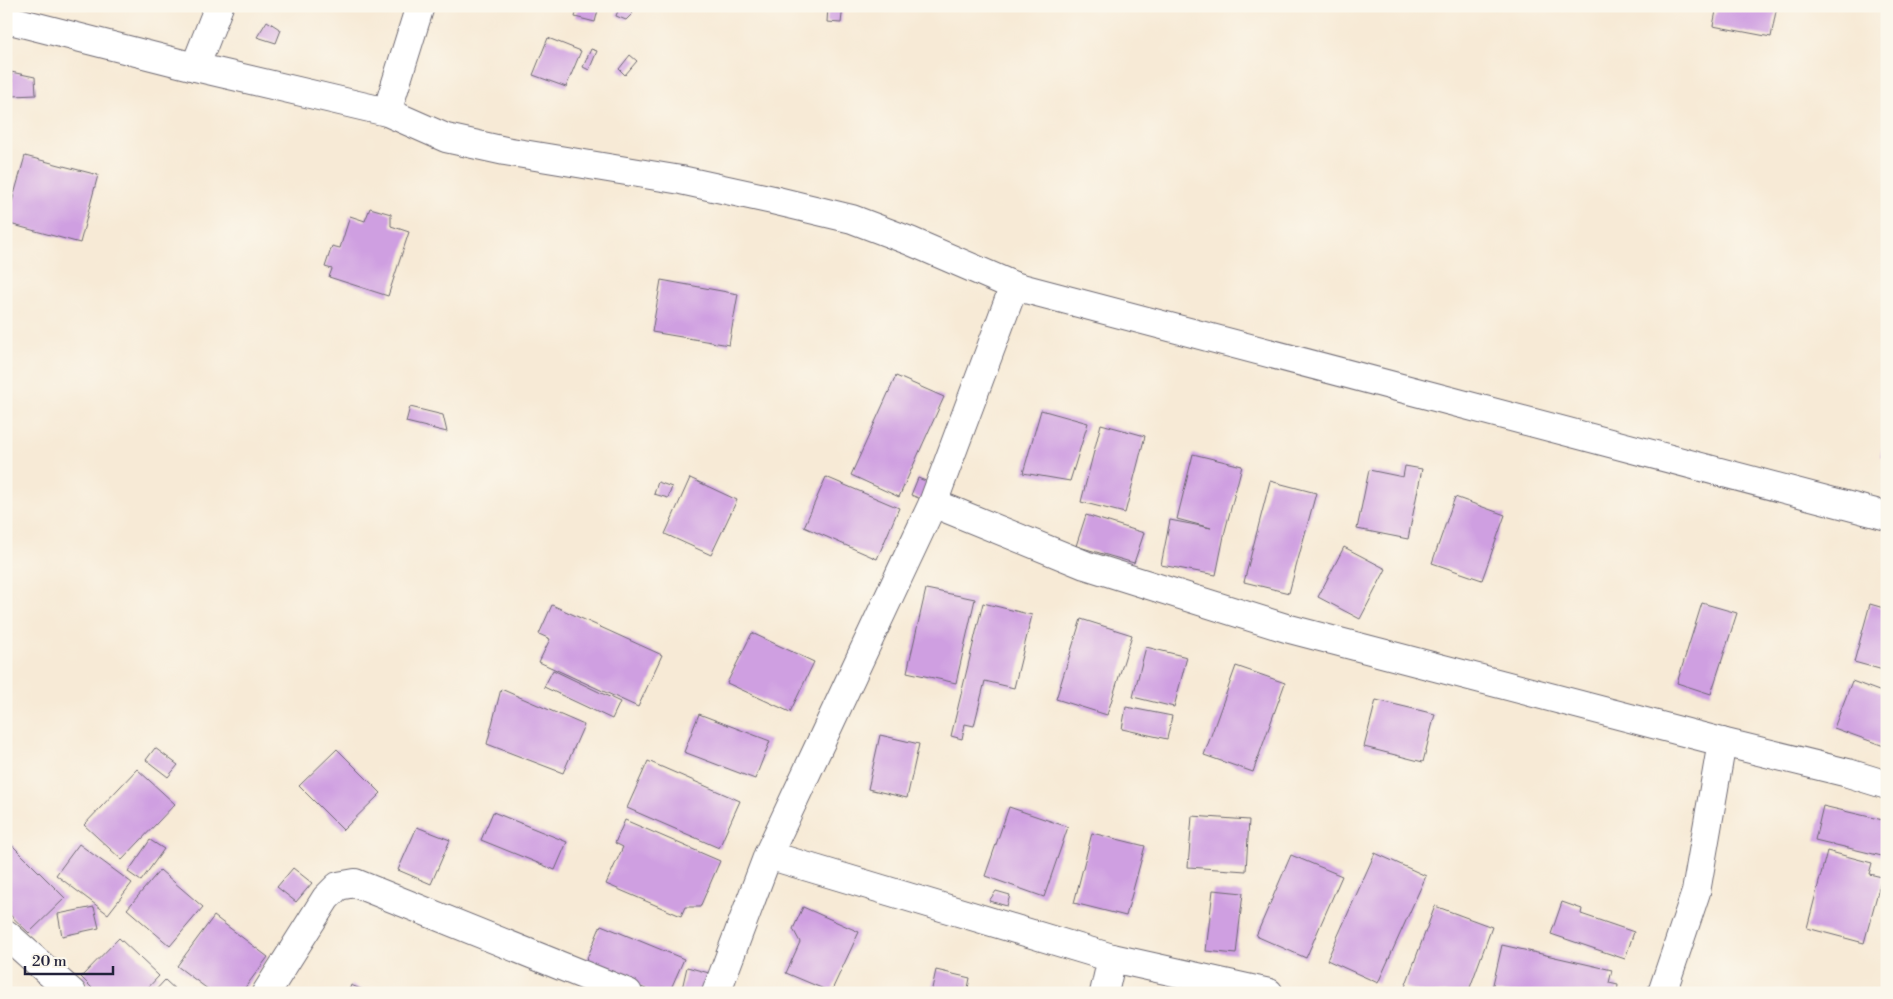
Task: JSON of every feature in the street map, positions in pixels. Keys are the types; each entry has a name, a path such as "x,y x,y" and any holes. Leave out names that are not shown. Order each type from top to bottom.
{"street":[{"path":"194,67 219,6"},
{"path":"387,112 420,6"},
{"path":"6,19 194,67 387,112 446,138 506,151 681,180 852,219 910,241 1014,286 1887,516"},
{"path":"716,993 768,855 933,503 1014,286"},
{"path":"933,503 1084,565 1286,628 1848,773 1887,785"},
{"path":"1662,993 1696,892 1722,742"},
{"path":"768,855 1112,958 1269,993"},
{"path":"266,993 326,898 338,886 355,883 628,993"},
{"path":"6,934 72,993"},
{"path":"1104,993 1112,958"}],"building":[{"path":"578,6 599,6 595,22 575,17"},
{"path":"828,6 843,6 841,23 827,22"},
{"path":"1717,6 1777,6 1771,37 1713,26"},
{"path":"619,8 633,13 626,20 616,16"},
{"path":"267,21 281,30 276,43 257,37"},
{"path":"548,38 581,51 566,87 533,75"},
{"path":"591,49 597,51 589,70 583,67"},
{"path":"630,55 637,61 625,75 619,69"},
{"path":"11,72 35,77 36,95 13,96"},
{"path":"25,156 98,175 80,243 6,223"},
{"path":"370,208 391,214 391,226 409,232 388,296 329,277 332,269 325,267 332,246 340,248 350,216 365,221"},
{"path":"661,280 738,294 729,345 652,332"},
{"path":"896,376 944,397 899,497 851,475"},
{"path":"410,407 443,415 447,432 406,422"},
{"path":"1041,410 1088,423 1070,481 1023,473"},
{"path":"1101,424 1145,436 1125,513 1081,502"},
{"path":"1887,435 1887,458 1880,456"},
{"path":"1193,454 1242,466 1216,575 1161,565 1170,520 1211,528 1177,519"},
{"path":"1405,466 1422,469 1408,539 1357,529 1369,470 1403,477"},
{"path":"826,477 899,508 877,559 804,527"},
{"path":"690,478 737,500 711,555 665,534"},
{"path":"918,478 933,484 926,501 911,495"},
{"path":"1270,481 1316,493 1289,593 1244,582"},
{"path":"658,482 672,487 668,498 654,494"},
{"path":"1455,497 1505,515 1482,580 1432,563"},
{"path":"1086,515 1144,533 1134,563 1076,546"},
{"path":"1344,547 1386,569 1360,619 1318,597"},
{"path":"926,589 975,599 956,683 907,672"},
{"path":"983,603 1032,615 1014,688 985,681 974,726 965,724 962,739 951,736"},
{"path":"1702,603 1737,613 1711,694 1677,683"},
{"path":"1870,604 1887,609 1887,671 1854,662"},
{"path":"552,605 662,655 638,707 539,662 550,639 539,634"},
{"path":"1081,619 1132,635 1107,715 1056,699"},
{"path":"752,633 814,662 790,712 727,683"},
{"path":"1146,647 1187,657 1174,707 1133,697"},
{"path":"1236,666 1285,683 1253,772 1204,755"},
{"path":"553,670 620,702 612,719 544,687"},
{"path":"1852,681 1887,694 1887,739 1884,746 1834,728"},
{"path":"501,689 584,725 563,773 487,744"},
{"path":"1376,700 1435,714 1423,762 1364,747"},
{"path":"1126,707 1172,716 1167,739 1122,729"},
{"path":"699,714 770,741 755,779 684,752"},
{"path":"880,735 919,744 907,798 868,789"},
{"path":"155,748 178,765 168,777 146,760"},
{"path":"337,749 381,793 343,830 299,786"},
{"path":"648,761 740,801 719,848 627,808"},
{"path":"137,769 175,804 122,860 84,825"},
{"path":"1823,806 1887,821 1886,857 1815,840"},
{"path":"1009,807 1068,827 1044,897 985,876"},
{"path":"493,812 567,842 555,870 481,840"},
{"path":"1192,816 1249,820 1246,871 1188,867"},
{"path":"625,820 720,861 700,907 685,907 681,916 606,884 623,847 615,843"},
{"path":"417,827 450,840 431,884 398,870"},
{"path":"1092,833 1145,846 1126,916 1074,903"},
{"path":"6,839 65,898 29,933 6,911"},
{"path":"150,840 164,849 141,881 128,872"},
{"path":"79,844 132,883 108,914 56,875"},
{"path":"1827,851 1872,863 1869,874 1882,877 1864,943 1807,928"},
{"path":"1375,853 1426,876 1378,983 1327,960"},
{"path":"1291,855 1342,876 1306,958 1256,936"},
{"path":"293,868 312,883 296,902 277,887"},
{"path":"160,870 203,907 170,946 127,909"},
{"path":"1213,890 1243,893 1236,954 1206,951"},
{"path":"996,891 1010,895 1007,906 989,901"},
{"path":"1562,902 1582,909 1581,914 1634,932 1625,959 1551,934"},
{"path":"1435,906 1492,927 1468,993 1423,993 1405,987"},
{"path":"94,907 99,928 62,936 58,914"},
{"path":"803,907 859,932 831,992 786,973 800,942 793,929"},
{"path":"214,916 268,957 241,993 213,993 177,966"},
{"path":"601,925 684,959 669,993 655,993 585,963"},
{"path":"119,938 159,976 143,993 97,993 81,977"},
{"path":"1502,945 1612,970 1609,983 1618,985 1617,993 1491,993"},
{"path":"687,967 709,973 703,993 681,993"},
{"path":"936,970 970,978 967,993 931,993"},
{"path":"165,980 179,993 153,993"},
{"path":"351,985 370,993 348,993"}]}
